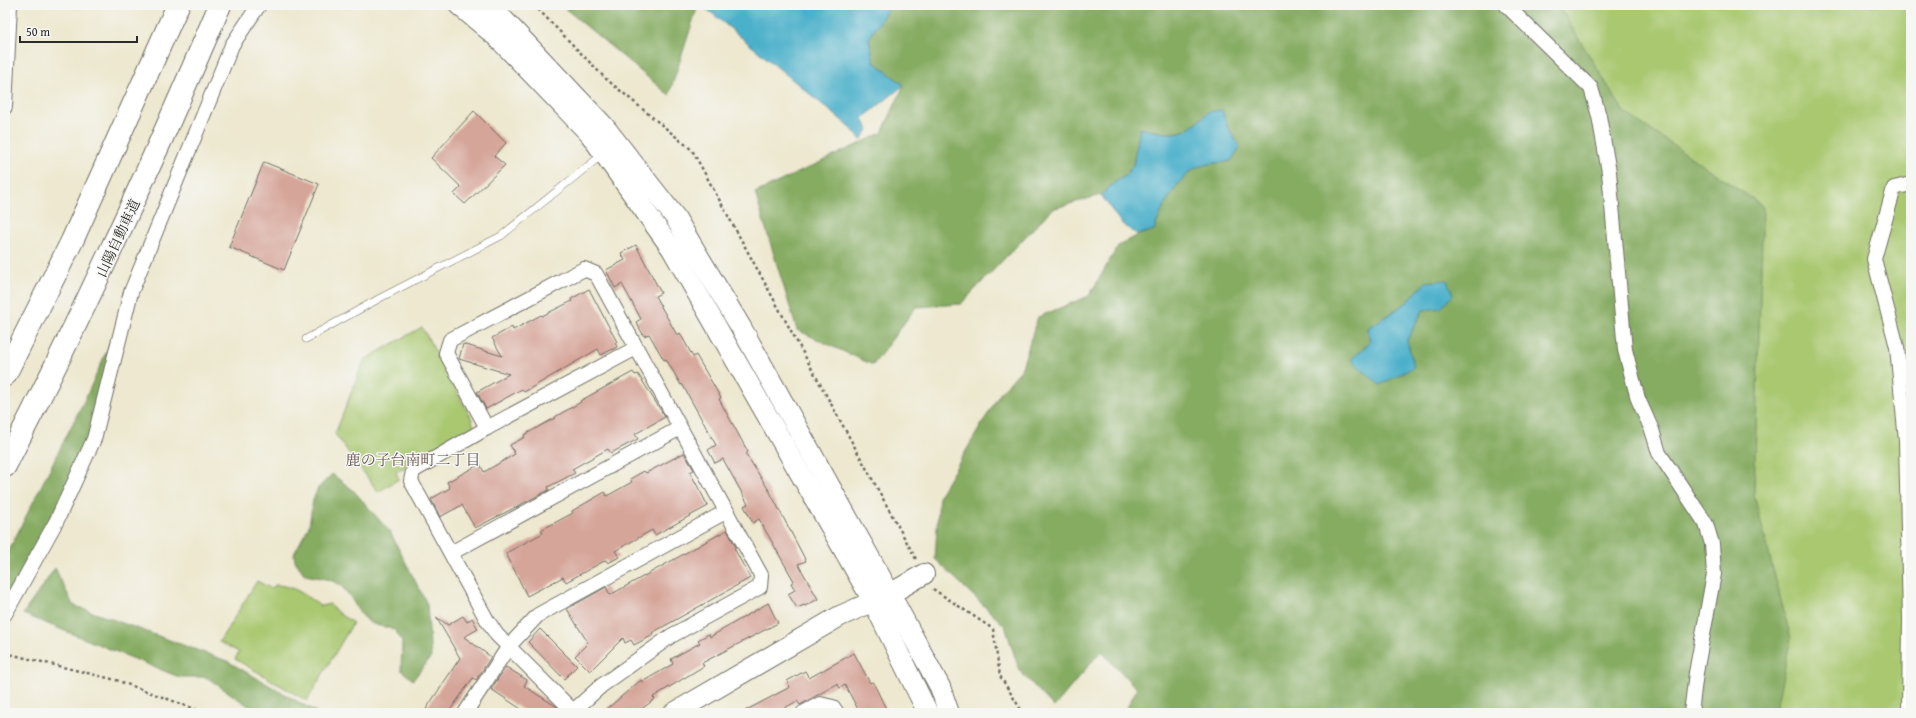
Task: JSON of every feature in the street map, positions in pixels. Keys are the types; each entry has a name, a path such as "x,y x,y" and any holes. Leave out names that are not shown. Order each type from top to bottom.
{"highway":[{"path":"5,375 72,241 178,5"},
{"name":"山陽自動車道","path":"5,466 55,369 107,261 164,135 220,5"}],"street":[{"path":"5,107 10,5"},
{"path":"5,614 57,520 94,439 130,292 232,45 259,5"},
{"path":"459,5 497,37 590,134 672,249 881,598 940,687 950,713"},
{"path":"486,5 504,20 603,124 675,217 742,329 881,598 928,713"},
{"path":"1506,5 1591,88 1599,116 1609,172 1625,350 1638,399 1652,430 1660,453 1706,524 1712,544 1714,574 1696,673 1691,713"},
{"path":"1909,713 1910,619 1906,440 1897,346 1874,259 1894,188 1911,184"},
{"path":"487,428 446,353 450,340 584,269 596,274 761,575 760,587 671,636 601,686 573,712 486,620 411,481 413,471 487,428 636,348"},
{"path":"451,553 680,428"},
{"path":"465,713 509,646 538,615 727,511"},
{"path":"674,713 840,616 881,598 924,574"},
{"path":"803,713 820,704 833,707 837,713"}],"lane":[{"path":"306,339 382,297 501,236 603,154"}],"path":[{"path":"534,5 605,78 692,150 933,590 993,629 1000,676 1023,713"},
{"path":"5,653 116,680 206,713"}],"green space":[{"path":"561,5 698,5 669,95"},
{"path":"890,5 1558,5 1624,112 1763,206 1754,495 1791,639 1775,713 1124,713 1137,689 1101,651 1054,707 1019,670 1005,626 935,559 939,496 1001,392 1021,370 1038,317 1089,296 1118,246 1138,235 1154,230 1165,204 1182,179 1200,166 1231,161 1240,147 1227,126 1222,111 1208,112 1192,126 1178,132 1170,133 1141,128 1133,165 1125,176 1115,182 1101,195 1052,209 961,304 916,307 873,365 797,330 755,193 882,133 904,85 874,62 869,39","holes":["1426,282 1441,308 1423,310 1407,341 1370,342 1368,328 1406,303"]},
{"path":"1511,5 1911,5 1911,713 1763,713"},
{"path":"125,310 86,449 5,608 5,558 87,395"},
{"path":"422,327 472,419 474,428 396,472 399,479 378,492 335,434 364,360"},
{"path":"332,474 353,490 390,532 427,604 431,657 413,680 401,670 402,641 395,630 368,621 339,585 326,579 305,575 295,561 294,554 309,526 313,500 318,488"},
{"path":"55,568 73,605 227,661 318,713 259,713 206,677 179,677 23,614"},
{"path":"257,581 272,589 275,585 288,587 304,595 320,606 330,604 338,613 353,623 307,701 235,659 239,652 219,642"}],"water":[{"path":"702,5 890,5 869,39 874,62 904,85 863,118 868,130 861,140 851,128"},
{"path":"1222,110 1227,126 1240,147 1231,161 1204,165 1196,168 1182,179 1165,204 1154,230 1138,235 1121,223 1101,195 1115,182 1125,176 1133,165 1140,128 1161,133 1177,133 1192,127 1208,112"},
{"path":"1447,280 1453,295 1441,308 1423,310 1407,340 1414,367 1380,385 1351,360 1370,342 1368,328 1406,303 1426,282"}],"building":[{"path":"474,111 506,143 494,156 505,165 465,204 454,194 461,187 431,158"},
{"path":"264,162 319,184 284,270 229,247"},
{"path":"636,245 661,293 655,296 677,335 680,333 693,357 696,355 721,398 719,399 748,452 746,454 770,492 806,561 798,564 818,599 805,606 804,605 797,608 788,594 795,590 791,583 794,581 759,519 753,523 744,506 748,504 723,459 715,463 708,450 716,445 682,384 681,385 666,359 664,360 649,334 644,336 636,322 641,319 622,284 615,288 606,270 625,260 621,253"},
{"path":"589,289 617,342 615,343 617,347 601,355 598,349 524,392 522,389 486,409 477,392 509,374 459,359 463,344 502,356 492,338 512,327 513,330 572,301 571,299"},
{"path":"633,372 635,375 638,374 665,417 635,434 638,439 611,453 608,449 572,469 575,473 548,487 549,490 475,528 462,505 440,517 431,499 450,488 447,482 480,464 484,472 515,454 510,445 525,437 524,435 555,418 581,402 580,401"},
{"path":"684,453 694,470 690,472 708,506 655,535 652,530 615,551 619,557 608,563 606,560 566,582 563,577 527,596 506,553 543,533 541,530 573,513 572,511 605,492 607,496 632,482 630,479 644,471 646,473"},
{"path":"727,530 736,547 734,548 750,578 652,633 653,635 634,645 631,640 625,643 623,638 590,671 575,656 588,643 567,609 606,587 610,595"},
{"path":"768,603 778,623 702,663 704,666 653,697 655,699 636,713 602,713 641,680 642,682 673,664 671,659 700,643 698,640 709,634 710,637"},
{"path":"463,616 467,622 472,618 478,629 464,637 491,657 476,680 473,678 448,713 433,713 426,709 460,658 436,617 448,625"},
{"path":"540,629 577,666 564,679 528,642"},
{"path":"854,653 870,683 873,682 888,713 860,713 845,685 840,688 837,684 800,705 797,701 776,713 741,713 790,687 787,681 805,671 809,678"},
{"path":"506,667 527,680 524,686 557,707 563,713 527,713 491,689"}],"district":[{"name":"鹿の子台南町二丁目","path":"413,460"}]}
